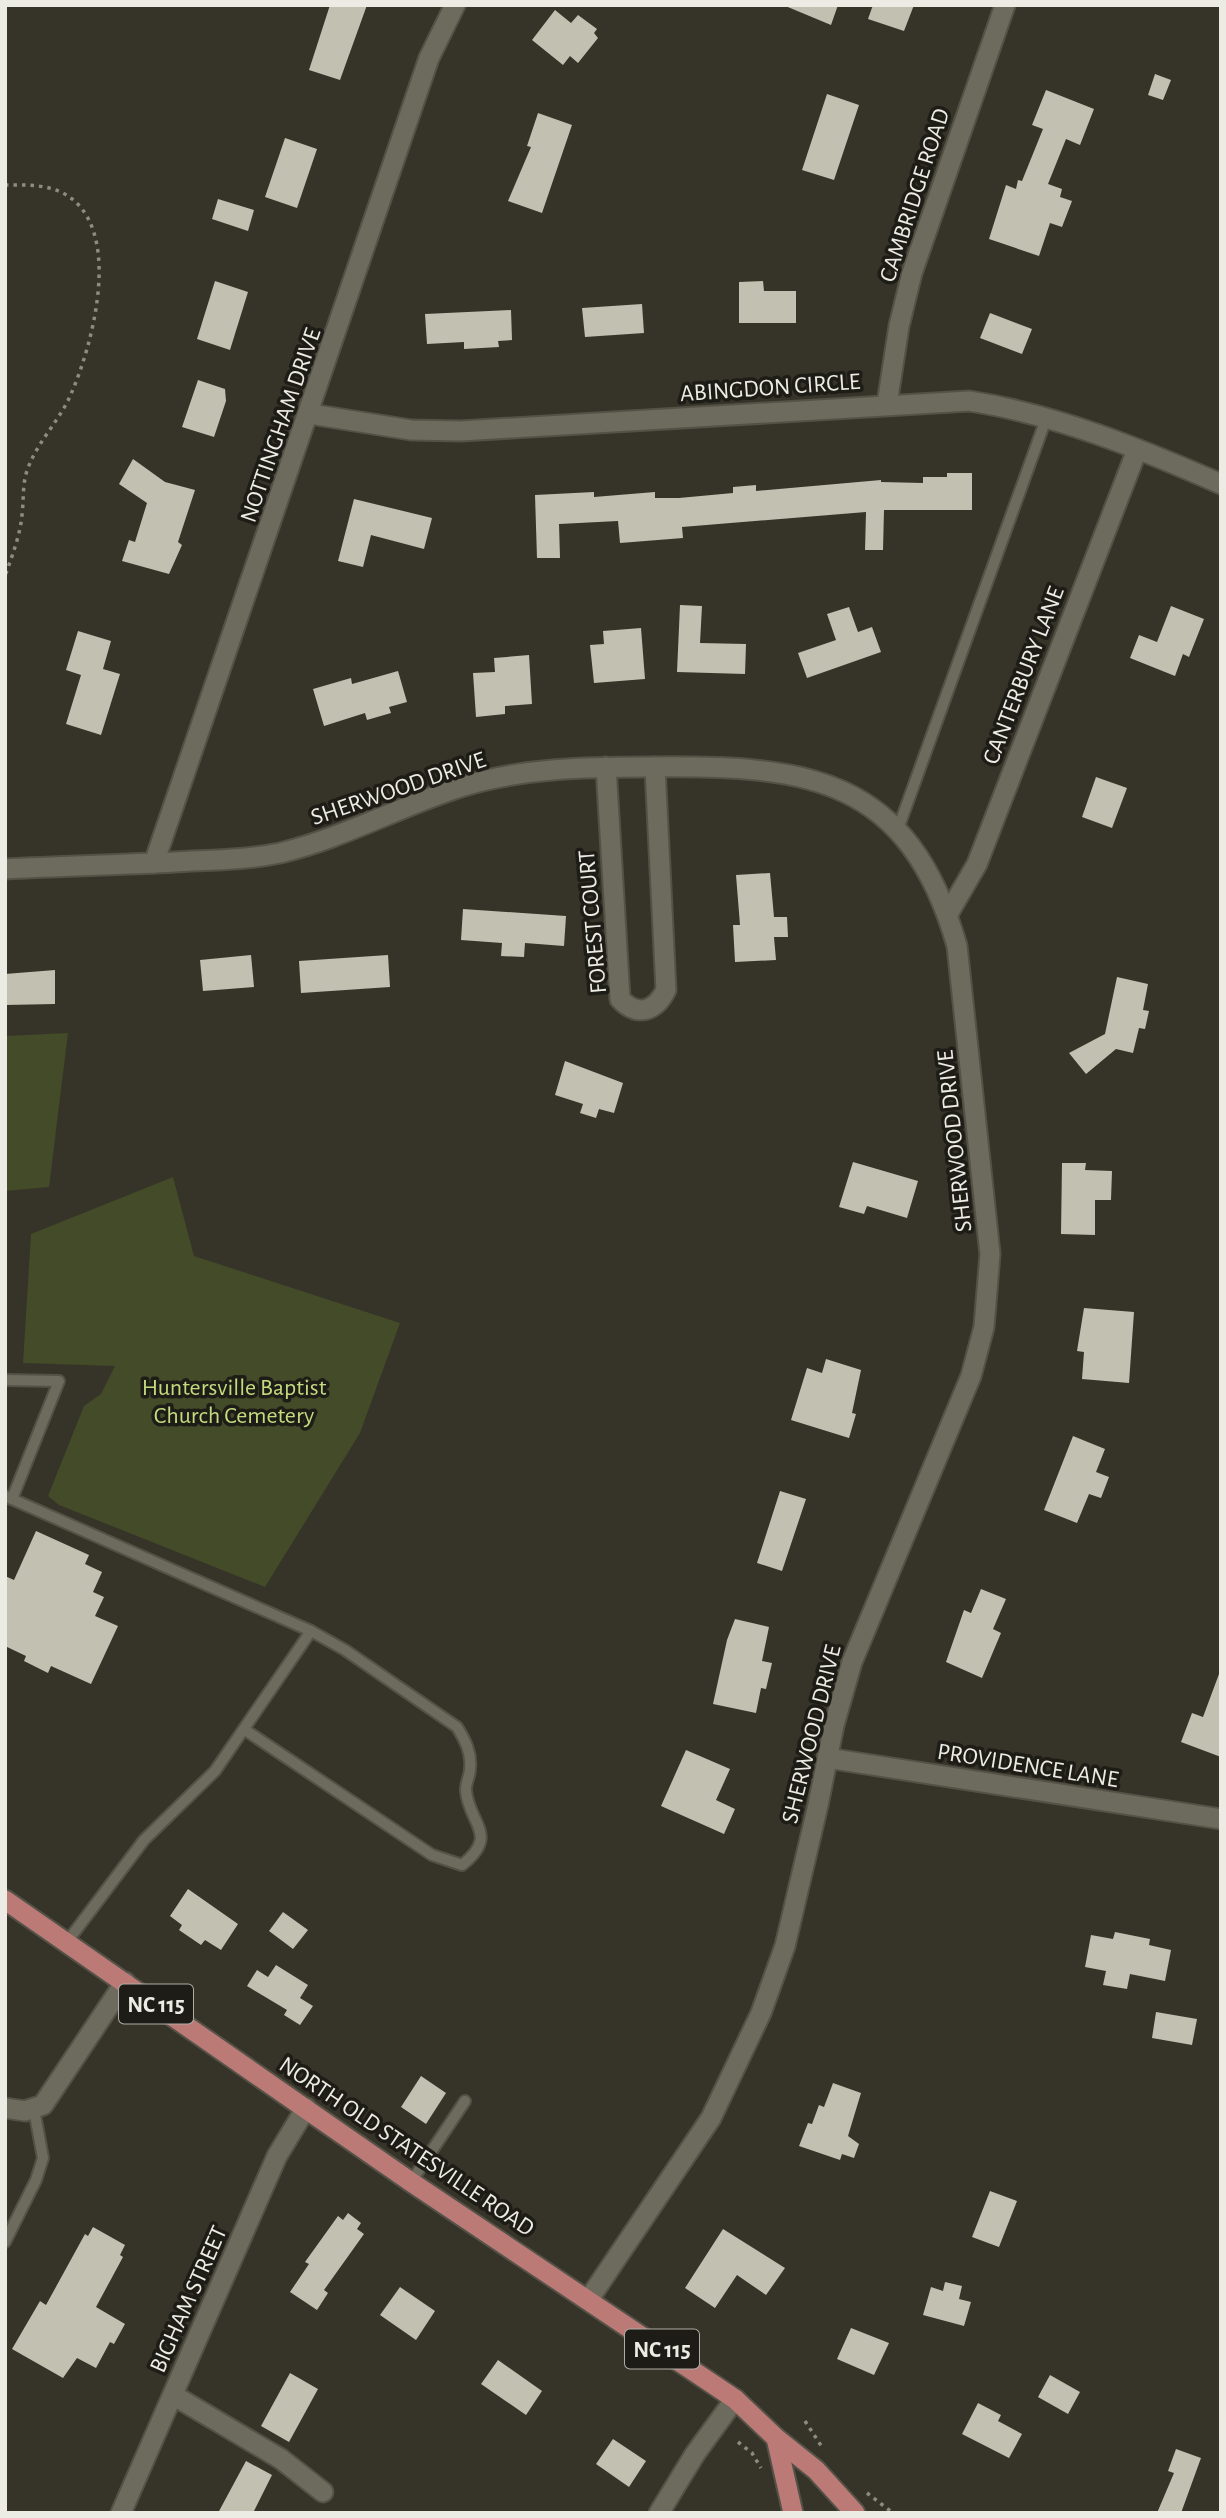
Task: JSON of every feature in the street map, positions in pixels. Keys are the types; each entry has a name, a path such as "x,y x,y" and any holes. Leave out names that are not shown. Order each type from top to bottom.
{"main road":[{"name":"NORTH OLD STATESVILLE ROAD","path":"5,1900 411,2182 735,2399 776,2438 816,2470 855,2513"},
{"path":"776,2438 793,2513"}],"street":[{"name":"NOTTINGHAM DRIVE","path":"154,863 310,414 429,58 455,5"},
{"name":"CAMBRIDGE ROAD","path":"887,404 899,326 912,273 1005,5"},
{"name":"ABINGDON CIRCLE","path":"310,414 411,430 461,431 969,401 1046,419 1137,450 1221,484"},
{"name":"CANTERBURY LANE","path":"948,914 977,864 1137,450"},
{"name":"SHERWOOD DRIVE","path":"5,869 238,859 317,843 485,780 552,770 705,766 792,774 850,794 880,812 898,829 925,867 948,914 959,960 985,1191 990,1255 984,1327 971,1376 951,1428 872,1608 852,1662 827,1758 785,1946 756,2025 711,2118 589,2299"},
{"name":"FOREST COURT","path":"606,767 620,999 630,1009 645,1012 660,1003 666,990 655,767"},
{"name":"PROVIDENCE LANE","path":"827,1758 1221,1819"},
{"path":"5,2109 34,2109 43,2105 59,2085 125,1982"},
{"name":"BIGHAM STREET","path":"121,2513 277,2156 306,2108"},
{"path":"173,2395 281,2459 323,2492"},
{"path":"659,2513 695,2454 735,2399"}],"lane":[{"path":"898,829 1046,419"},
{"path":"5,1380 59,1381 9,1498 311,1631 345,1650 457,1727 468,1745 470,1768 466,1790 480,1825 482,1840 475,1855 462,1865 432,1855 245,1730"},
{"path":"67,1942 121,1866 215,1771 311,1631"},
{"path":"411,2182 465,2101"},
{"path":"5,2242 36,2180 43,2158 34,2109"}],"path":[{"path":"5,185 48,187 75,201 87,215 99,263 97,309 85,355 71,396 27,469 19,536 5,576"}],"green space":[{"path":"68,1033 49,1187 5,1191 5,1036"},
{"name":"Huntersville Baptist Church Cemetery","path":"173,1177 194,1256 400,1323 360,1433 265,1587 59,1505 48,1496 84,1406 101,1394 115,1366 23,1363 31,1234"}],"building":[{"path":"330,5 367,5 340,80 309,70"},
{"path":"783,5 838,5 831,25"},
{"path":"873,5 914,5 904,31 868,19"},
{"path":"555,10 571,23 578,15 597,29 594,33 598,38 578,63 570,56 563,65 532,40"},
{"path":"1155,74 1171,80 1163,100 1148,95"},
{"path":"1046,90 1094,109 1080,145 1066,139 1048,184 1062,189 1060,197 1072,201 1062,227 1050,223 1039,256 989,239 1006,185 1016,189 1018,180 1022,181 1043,129 1032,125"},
{"path":"827,94 859,105 834,180 802,170"},
{"path":"538,113 572,125 542,213 508,201 531,147 527,146"},
{"path":"285,138 317,149 297,208 265,197"},
{"path":"218,199 254,210 248,231 212,219"},
{"path":"215,281 248,292 230,350 197,339"},
{"path":"763,281 764,291 796,291 796,323 739,323 739,282"},
{"path":"642,304 644,333 585,337 582,308"},
{"path":"511,310 512,340 498,341 499,347 464,349 464,342 427,344 425,314"},
{"path":"990,313 1032,329 1022,354 980,338"},
{"path":"198,380 225,389 226,401 214,437 182,427"},
{"path":"133,459 165,482 195,490 178,542 182,545 169,574 122,561 129,540 135,542 147,503 119,484"},
{"path":"947,473 972,473 972,510 884,510 883,550 865,550 866,512 682,527 683,538 620,543 618,521 559,524 560,558 537,558 535,495 594,492 594,497 655,492 655,498 679,498 733,493 733,487 756,485 756,491 881,480 923,483 923,477 947,477"},
{"path":"354,499 432,518 424,549 371,535 363,567 338,561"},
{"path":"680,605 702,606 700,643 746,644 745,674 677,672"},
{"path":"1171,606 1204,619 1189,657 1183,654 1175,676 1130,658 1139,635 1157,642"},
{"path":"849,607 858,632 872,627 881,652 807,678 798,653 836,640 827,614"},
{"path":"641,628 645,679 594,683 590,645 604,644 603,631"},
{"path":"78,631 111,641 103,669 120,674 101,735 66,724 81,675 66,670"},
{"path":"529,655 532,704 505,706 505,714 476,717 473,673 495,672 494,658"},
{"path":"398,671 407,702 389,707 391,713 367,720 365,713 324,726 313,689 351,678 352,684"},
{"path":"1096,777 1127,788 1112,828 1082,817"},
{"path":"770,873 774,917 787,917 788,937 774,937 776,960 735,962 733,925 740,925 736,875"},
{"path":"463,909 566,916 564,946 525,943 524,957 501,956 502,943 461,940"},
{"path":"251,955 254,987 203,991 200,960"},
{"path":"388,955 390,987 301,993 299,961"},
{"path":"55,970 55,1004 5,1005 5,974"},
{"path":"1117,977 1148,984 1143,1010 1149,1011 1145,1029 1139,1028 1133,1053 1116,1049 1086,1074 1069,1053 1105,1034"},
{"path":"565,1061 623,1083 614,1113 599,1109 596,1118 580,1113 583,1104 555,1095"},
{"path":"853,1162 918,1181 907,1218 867,1206 864,1214 839,1207"},
{"path":"1062,1163 1086,1163 1085,1170 1112,1171 1111,1200 1095,1200 1095,1235 1061,1234"},
{"path":"1084,1308 1134,1312 1129,1383 1082,1379 1084,1352 1077,1351"},
{"path":"826,1359 861,1370 852,1413 856,1414 849,1438 791,1420 807,1368 822,1373"},
{"path":"1073,1436 1105,1449 1096,1472 1109,1477 1101,1498 1089,1494 1077,1523 1044,1510"},
{"path":"780,1491 806,1499 782,1571 757,1563"},
{"path":"36,1531 89,1555 85,1564 102,1572 93,1592 104,1597 95,1616 118,1626 91,1684 51,1666 48,1673 24,1661 26,1656 5,1646 5,1576 14,1580"},
{"path":"981,1589 1006,1599 993,1629 1001,1633 982,1678 946,1662 964,1610 971,1613"},
{"path":"735,1619 769,1627 762,1661 772,1663 766,1689 761,1688 756,1713 713,1704 727,1640"},
{"path":"1219,1674 1221,1757 1181,1742 1192,1713 1203,1717"},
{"path":"686,1750 730,1769 716,1800 735,1809 724,1834 661,1806"},
{"path":"188,1889 238,1924 221,1950 205,1940 201,1945 179,1930 182,1925 170,1916"},
{"path":"283,1912 308,1930 293,1949 269,1931"},
{"path":"1115,1932 1150,1939 1149,1945 1171,1950 1165,1981 1130,1974 1127,1989 1103,1985 1106,1971 1085,1967 1091,1935 1113,1939"},
{"path":"276,1965 308,1985 300,1998 313,2006 300,2025 284,2015 287,2010 247,1986 257,1970 268,1977"},
{"path":"1156,2012 1197,2019 1192,2045 1152,2038"},
{"path":"421,2076 446,2093 426,2124 401,2107"},
{"path":"833,2083 861,2093 848,2136 859,2144 854,2158 842,2154 840,2160 799,2146 819,2105 824,2107"},
{"path":"990,2191 1017,2201 999,2247 972,2237"},
{"path":"348,2213 361,2223 357,2229 364,2234 324,2290 328,2293 317,2310 290,2292 309,2264 305,2262 338,2216 343,2220"},
{"path":"93,2227 125,2245 120,2255 123,2257 96,2307 125,2324 114,2344 110,2342 96,2368 77,2358 63,2378 12,2349 40,2301 46,2305 85,2234 88,2236"},
{"path":"723,2229 785,2268 766,2295 737,2275 715,2308 685,2288"},
{"path":"945,2282 962,2286 959,2299 971,2302 964,2326 923,2315 931,2287 943,2291"},
{"path":"400,2287 435,2311 416,2340 380,2315"},
{"path":"851,2328 889,2343 874,2375 837,2359"},
{"path":"498,2360 542,2391 526,2415 481,2384"},
{"path":"290,2373 318,2389 289,2442 261,2426"},
{"path":"1050,2375 1080,2392 1068,2414 1038,2397"},
{"path":"978,2403 1001,2415 998,2421 1022,2434 1009,2458 962,2434"},
{"path":"613,2439 646,2461 629,2487 596,2464"},
{"path":"1176,2449 1201,2458 1181,2513 1157,2513 1174,2473 1168,2471"},
{"path":"246,2461 272,2475 253,2513 218,2513"}]}
